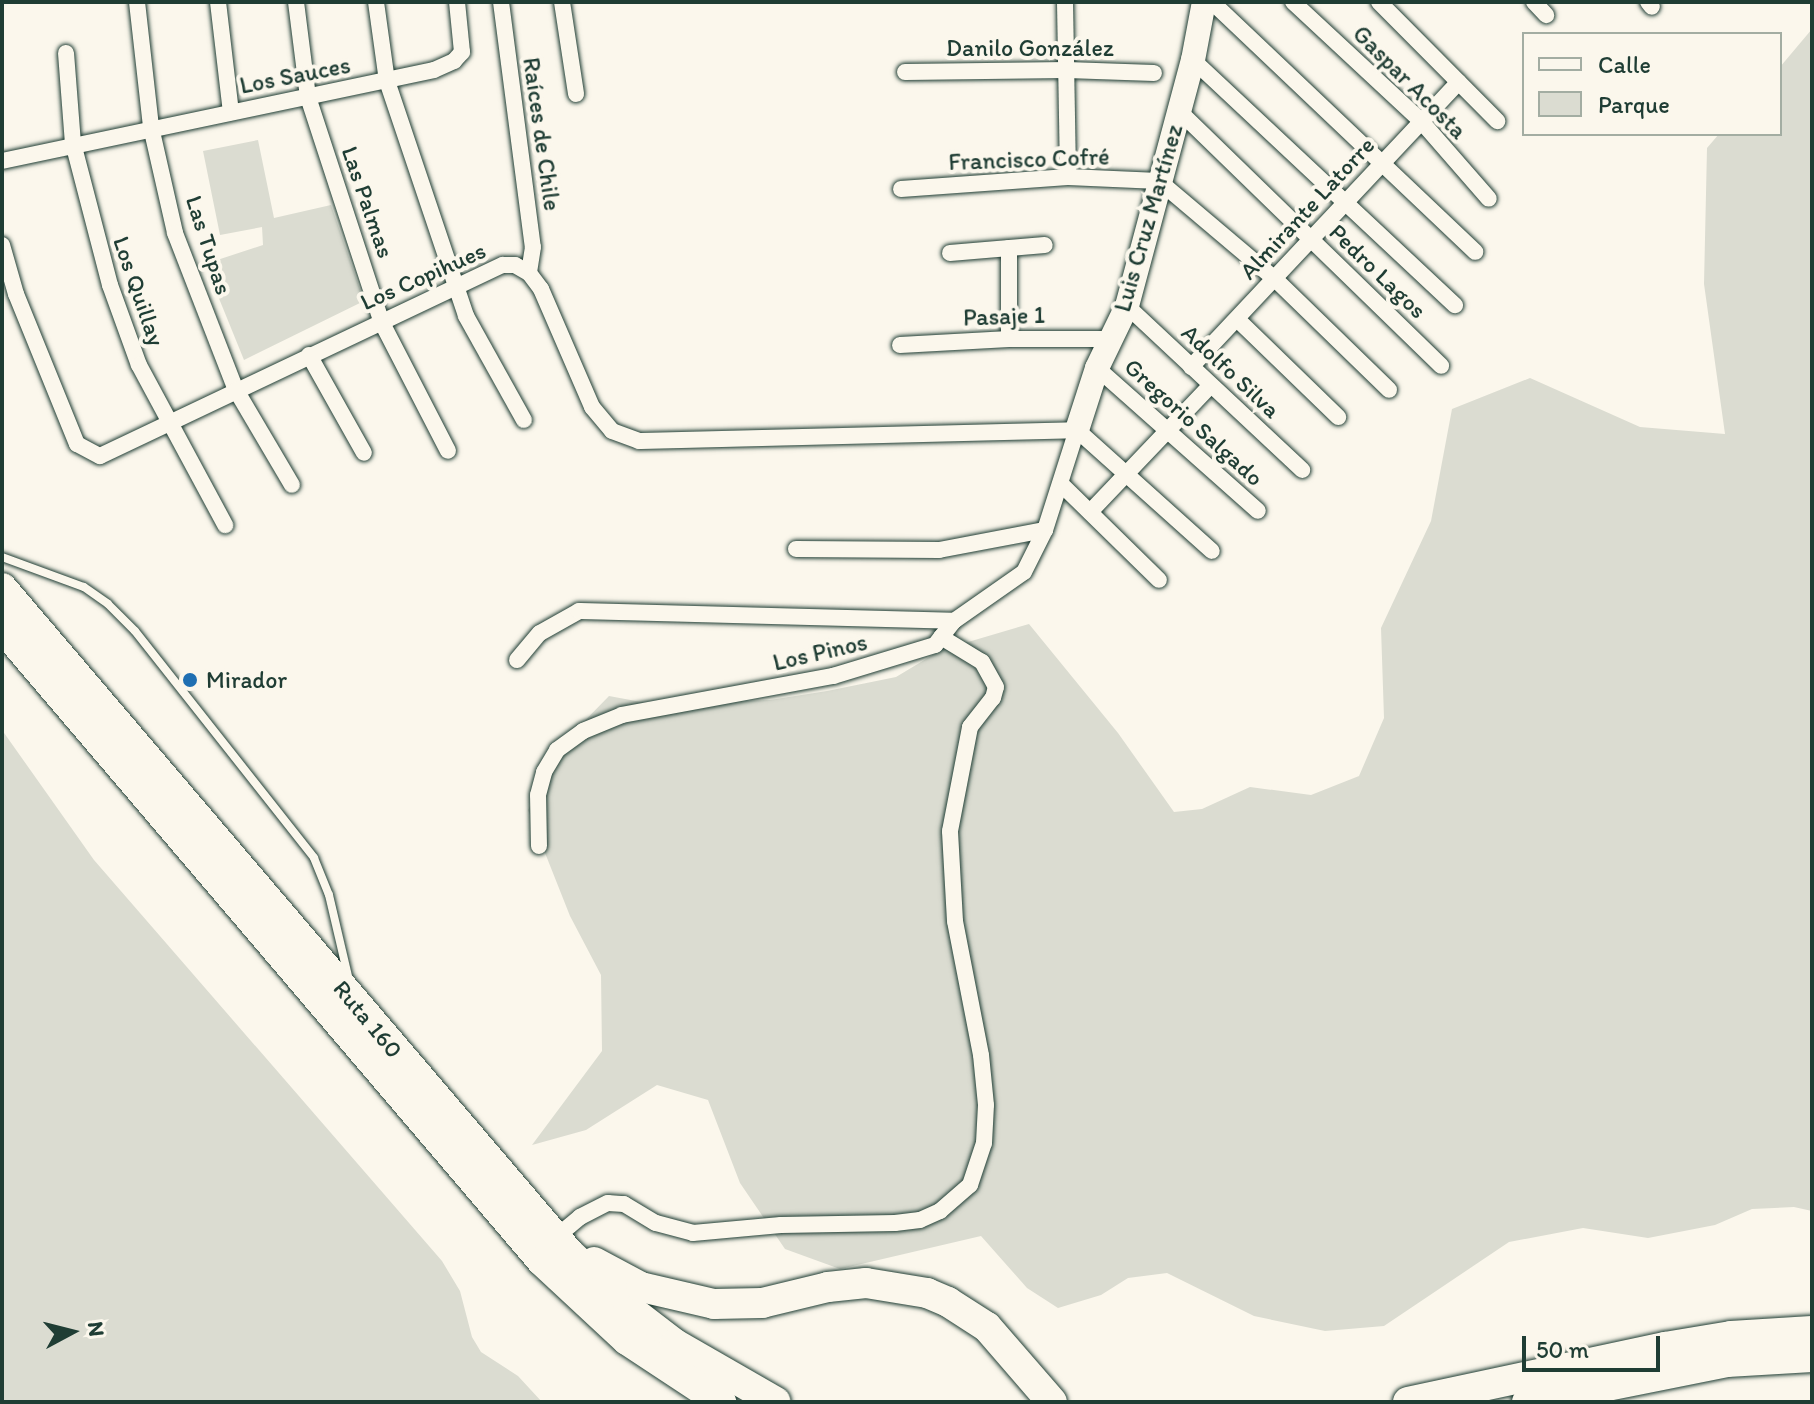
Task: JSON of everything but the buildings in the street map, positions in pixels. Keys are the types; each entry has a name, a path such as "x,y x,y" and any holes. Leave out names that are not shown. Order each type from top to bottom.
{"highway":[{"name":"Ruta 160","path":"2,588 555,1238 605,1288 661,1334 723,1375 776,1402"},
{"name":"Ruta 160","path":"2,627 542,1261 627,1340 721,1402"},
{"path":"555,1238 641,1287 689,1301 762,1303 828,1287 866,1283 927,1293 968,1313 987,1327 1052,1402"},
{"path":"1408,1402 1687,1343 1812,1331"},
{"path":"1527,1402 1727,1362 1812,1357"}],"street":[{"name":"Las Tupas","path":"137,2 151,127 175,233 236,390 292,485"},
{"path":"218,2 231,112"},
{"name":"Las Palmas","path":"296,2 308,97 381,321 448,451"},
{"path":"376,2 387,81 434,70 454,61 462,52 457,2"},
{"name":"Raíces de Chile","path":"501,2 533,247 529,273"},
{"path":"562,2 576,94"},
{"path":"1065,2 1068,177"},
{"name":"Luis Cruz Martínez","path":"1077,430 1097,368 1127,306 1193,60 1204,2"},
{"path":"1212,2 1475,252"},
{"name":"Gaspar Acosta","path":"1293,2 1421,121 1489,199"},
{"path":"1379,2 1497,121"},
{"path":"1534,2 1546,15"},
{"name":"Los Quillay","path":"66,53 73,143 110,285 139,365 225,525"},
{"path":"1193,60 1455,305"},
{"name":"Danilo González","path":"905,72 1067,70 1154,73"},
{"name":"Los Sauces","path":"2,161 73,143 387,81 466,316 524,420"},
{"name":"Almirante Latorre","path":"1191,367 1459,82"},
{"name":"Pedro Lagos","path":"1178,110 1441,366"},
{"name":"Francisco Cofré","path":"901,189 1068,177 1159,181"},
{"path":"1159,181 1275,279 1389,390"},
{"name":"Los Copihues","path":"2,245 16,294 77,444 100,456 503,265 515,265 529,273"},
{"path":"950,253 1045,245"},
{"path":"1009,248 1009,339"},
{"path":"529,273 541,289 592,407 612,431 639,441 1077,430 1212,551"},
{"name":"Adolfo Silva","path":"1127,306 1302,470"},
{"path":"1237,319 1338,417"},
{"name":"Pasaje 1","path":"900,345 1009,339 1110,339"},
{"path":"309,355 364,453"},
{"name":"Gregorio Salgado","path":"1097,368 1258,511"},
{"path":"1090,512 1210,386"},
{"name":"Los Pinos","path":"539,846 538,795 544,772 557,750 583,731 622,715 833,676 925,650 954,621 1024,572 1045,530 1077,430"},
{"path":"1061,484 1159,580"},
{"path":"796,549 939,550 1045,530"},
{"path":"517,660 540,633 579,611 954,621"},
{"path":"555,1238 580,1217 608,1203 624,1204 656,1223 693,1233 781,1225 920,1220 940,1211 970,1185 984,1143 986,1105 981,1055 955,921 950,831 970,727 993,698 996,687 982,662 941,637"}],"lane":[{"path":"2,557 84,587 121,616 287,819 322,875 345,966 364,1015"}],"green space":[{"path":"1812,29 1812,1211 1794,1207 1752,1209 1715,1225 1648,1238 1583,1228 1509,1242 1384,1326 1325,1331 1254,1316 1167,1273 1128,1278 1101,1295 1058,1308 1027,1288 981,1236 840,1269 785,1249 740,1183 708,1100 657,1085 586,1130 532,1145 602,1051 601,975 570,916 528,810 562,744 609,696 652,704 770,700 827,691 896,677 941,650 1029,624 1118,733 1174,812 1202,809 1250,787 1311,795 1359,776 1384,718 1381,628 1431,521 1452,409 1530,378 1640,427 1725,434 1704,284 1707,148 1717,136 1782,136 1782,65"},
{"path":"258,140 274,218 331,205 364,301 244,360 205,264 263,245 262,227 220,235 203,151"},
{"path":"2,730 94,860 442,1261 460,1291 472,1337 481,1352 518,1376 542,1402 2,1402"}],"place":[{"name":"Mirador","path":"190,680"}]}
